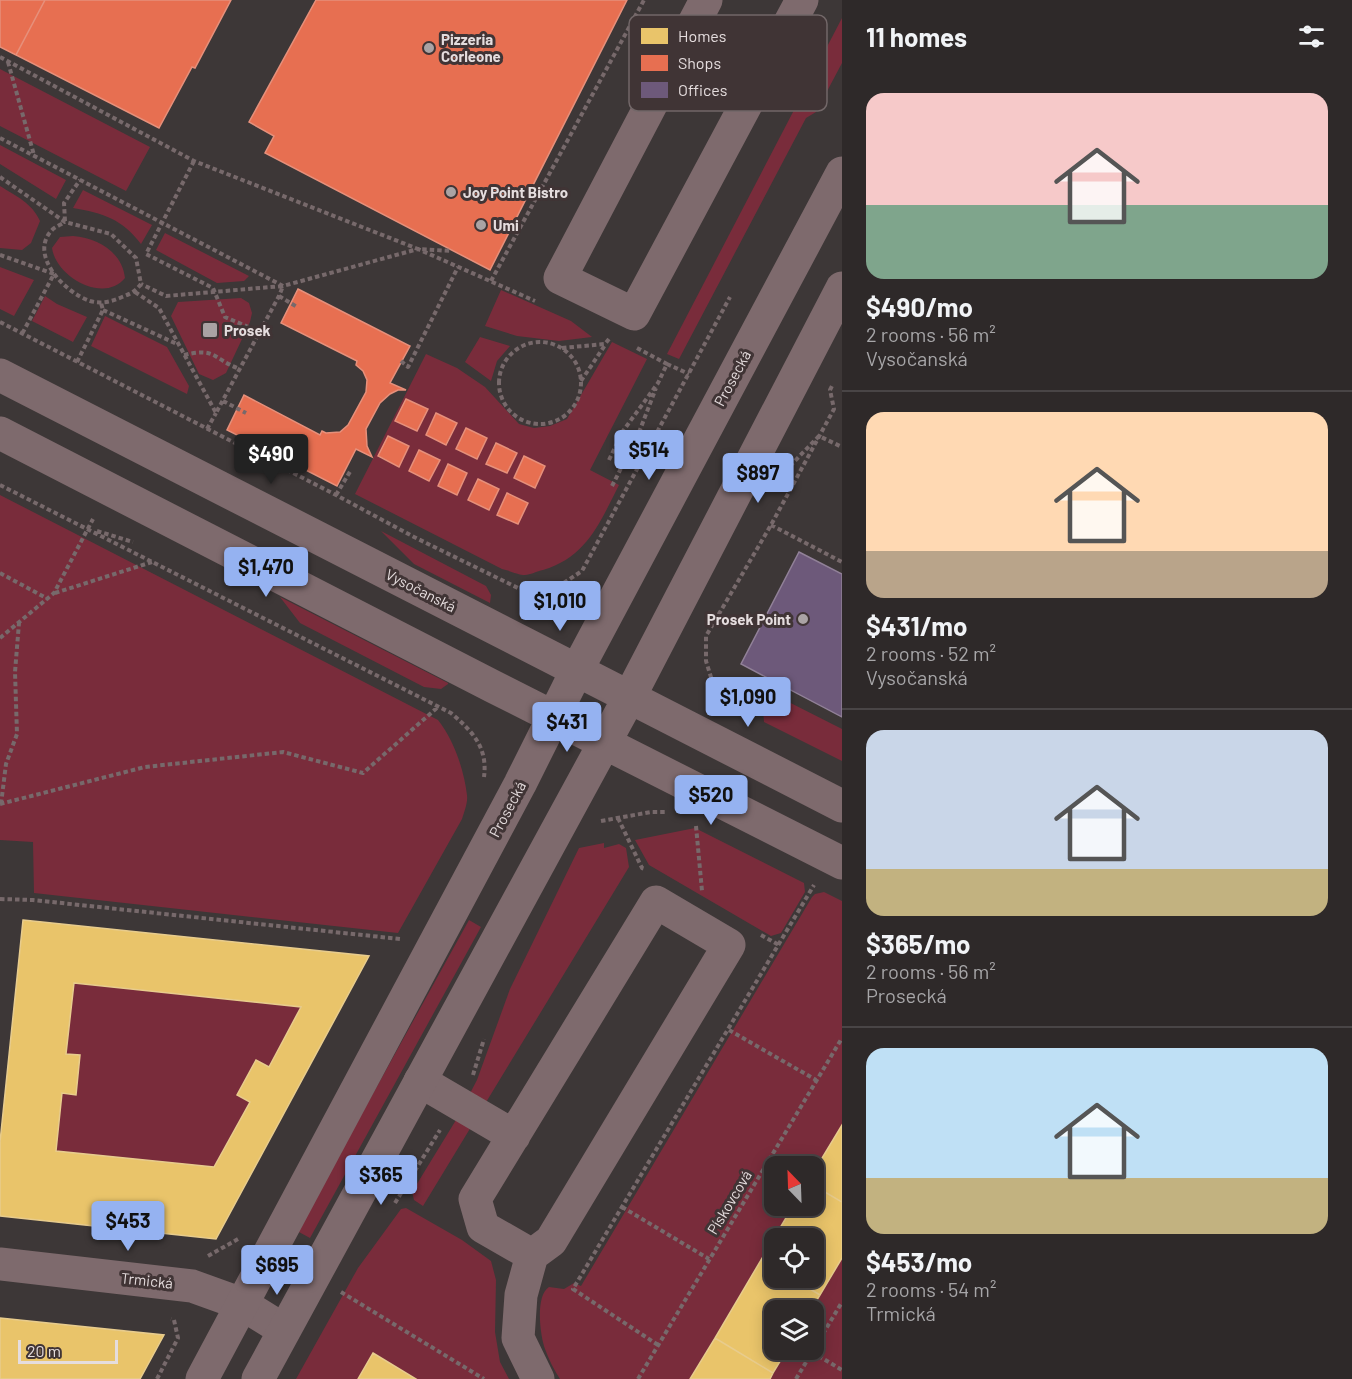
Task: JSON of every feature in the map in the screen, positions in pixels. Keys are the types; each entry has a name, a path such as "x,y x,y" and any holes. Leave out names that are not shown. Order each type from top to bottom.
{"main road":[{"path":"698,15 706,0"},
{"path":"794,15 802,0"},
{"path":"648,111 560,278 634,315 743,111"},
{"name":"Prosecká","path":"202,1379 842,173"},
{"path":"258,1379 630,696 842,288"},
{"name":"Vysočanská","path":"0,375 842,806"},
{"path":"0,433 554,718 842,863"},
{"path":"532,1255 483,1227 475,1200 656,902 729,945 551,1241 532,1255 521,1295 518,1338 537,1379"},
{"path":"420,1081 464,1089 514,1136"},
{"name":"Trmická","path":"0,1264 192,1286 242,1304 284,1330"}],"path":[{"path":"636,15 644,0"},
{"path":"491,281 629,28"},
{"path":"0,57 194,161 418,249 535,301"},
{"path":"8,62 34,156"},
{"path":"0,138 283,286"},
{"path":"136,258 146,254 194,161"},
{"path":"0,177 65,222 111,234 136,258 141,284 135,292 114,301 101,303 88,301 66,287 54,274 44,257 45,244 52,230 65,222"},
{"path":"65,222 64,203 80,180"},
{"path":"141,284 166,296 283,286 418,249 452,250"},
{"path":"146,254 213,288 225,316 260,332"},
{"path":"0,255 54,274"},
{"path":"401,361 408,367 458,267"},
{"path":"22,334 54,274"},
{"path":"207,429 283,286"},
{"path":"135,292 159,308 216,413"},
{"path":"279,296 297,306"},
{"path":"0,322 414,537 520,589 544,591 562,585 582,571 730,297"},
{"path":"77,362 103,310 101,303"},
{"path":"103,310 178,344"},
{"path":"581,381 611,336 617,339"},
{"path":"548,343 561,348 575,362 581,381 580,394 574,407 565,417 553,422 539,424 526,422 514,415 505,405 500,393 499,379 503,366 511,354 521,346 548,343"},
{"path":"561,348 605,344"},
{"path":"184,355 208,352 216,355 226,364 240,369"},
{"path":"647,354 689,374"},
{"path":"612,486 638,435 667,364"},
{"path":"609,460 623,431 658,383"},
{"path":"734,716 714,687 706,661 706,636 771,525 834,409 830,390"},
{"path":"223,401 246,413"},
{"path":"819,435 842,447"},
{"path":"787,469 819,435"},
{"path":"336,495 351,470"},
{"path":"0,486 88,528 451,713 471,730 476,740 485,765 482,787"},
{"path":"0,638 54,593 93,519"},
{"path":"771,525 842,562"},
{"path":"54,593 152,562"},
{"path":"0,573 48,599"},
{"path":"19,623 15,672 17,734 6,764 0,804 145,767 283,752 363,772 439,706"},
{"path":"695,819 703,893"},
{"path":"658,1345 573,1289 815,884"},
{"path":"0,898 407,939"},
{"path":"729,1029 816,1080"},
{"name":"Pískovcová","path":"638,1379 842,1038"},
{"path":"400,1196 464,1089"},
{"path":"622,1208 709,1259"},
{"path":"335,1289 484,1379"},
{"path":"824,1332 842,1302"},
{"path":"157,1379 178,1338 174,1320"},
{"path":"824,1359 842,1370"},
{"path":"796,1379 807,1360"}],"shaded area":[{"path":"842,18 842,63 827,91 827,47"},
{"path":"0,69 150,147 126,191 0,126"},
{"path":"794,111 817,111 806,118 679,359 667,354"},
{"path":"0,145 66,180 56,199 0,164"},
{"path":"0,186 28,205 40,221 31,243 22,250 0,248"},
{"path":"83,190 152,225 141,244 134,235 111,218 73,208"},
{"path":"165,233 249,276 244,281 217,283 156,250"},
{"path":"73,236 100,243 107,248 119,261 125,278 116,285 94,288 71,277 55,259 52,248 60,237"},
{"path":"0,267 34,280 14,316 0,309"},
{"path":"501,290 571,321 592,337 559,341 517,336 485,326"},
{"path":"45,296 87,317 73,342 32,321"},
{"path":"241,298 249,303 252,313 226,373 213,380 199,374 171,316 178,302"},
{"path":"105,316 167,347 189,386 187,394 91,346"},
{"path":"480,337 510,346 497,361 491,381 465,362"},
{"path":"612,342 647,359 590,470 619,485 598,525 581,547 558,564 543,570 525,575 502,569 355,494 426,354 457,368 485,387 519,424 534,428 550,426 567,419","holes":["406,399 427,409 395,421","436,414 457,423 447,445 426,435","466,428 487,438 477,459 457,450","388,436 409,446 399,467 378,457","495,443 517,453 507,473 486,464","419,450 429,481 409,471","524,456 545,466 535,488 514,478","448,464 467,473 457,495 438,486","478,479 499,489 489,510 468,500","507,493 528,503 497,515"]},
{"path":"0,495 438,720 449,737 461,766 467,795 466,804 462,819 398,933 34,893 33,842 0,840"},
{"path":"381,531 486,586 491,595 490,603 414,564"},
{"path":"280,597 448,684 441,689 424,687 300,623"},
{"path":"761,688 842,729 842,761 764,722"},
{"path":"695,828 804,883 805,892 781,933 771,936 649,865 635,840"},
{"path":"604,843 604,848 619,844 626,848 629,867 423,1206 414,1200 412,1192 456,1120 477,1080 510,989 579,848"},
{"path":"824,892 842,901 842,1125 823,1156 764,1156 764,1216 787,1216 780,1228 764,1228 764,1255 690,1379 560,1379 548,1357 542,1335 540,1307 545,1292 549,1287 564,1289 574,1283 581,1286 815,894"},
{"path":"469,920 481,927 310,1238 297,1231"},
{"path":"74,983 301,1007 269,1067 256,1060 237,1095 250,1102 214,1167 56,1151 62,1093 75,1094 66,1054"},
{"path":"406,1208 462,1240 491,1261 496,1280 495,1332 500,1362 509,1379 416,1379 374,1353 358,1379 296,1379 358,1268 401,1209"},
{"path":"842,1258 842,1379 770,1379 781,1360 824,1360 824,1300 817,1300"}],"building: Homes":[{"path":"23,920 369,956 216,1239 0,1216 0,1142","holes":["74,983 301,1007 269,1067 256,1060 237,1095 250,1102 214,1167 56,1151 62,1093 76,1095 80,1055 66,1054"]},
{"path":"842,1125 842,1202 824,1191 823,1156"},
{"path":"824,1191 842,1202 842,1258 820,1295 808,1288 824,1288 824,1228 780,1228 787,1216 824,1216"},
{"path":"761,1260 764,1262 764,1288 808,1288 820,1295 817,1300 764,1300 764,1360 781,1360 773,1373 715,1338"},
{"path":"0,1318 164,1335 140,1379 0,1379"},
{"path":"715,1338 773,1373 770,1379 690,1379"},
{"path":"373,1353 416,1379 358,1379"}],"building: Shops":[{"path":"0,0 45,0 16,55 0,47"},
{"path":"45,0 231,0 195,68 192,67 159,128 16,55"},
{"path":"316,0 627,0 490,270 265,153 274,136 249,122"},
{"path":"298,289 410,346 390,383 406,390 398,390 390,394 380,403 366,429 367,446 372,457 356,449 337,486 227,430 244,395 320,435 322,431 340,432 348,425 366,392 367,380 363,371 356,365 357,361 281,323"},
{"path":"406,399 428,409 417,431 395,421"},
{"path":"436,413 457,423 446,445 426,435"},
{"path":"466,428 487,438 477,459 456,449"},
{"path":"388,436 409,446 399,467 378,456"},
{"path":"496,443 517,453 507,473 486,464"},
{"path":"419,450 440,460 429,481 409,471"},
{"path":"524,456 545,466 535,488 514,478"},
{"path":"448,464 467,473 457,495 438,486"},
{"path":"478,479 499,489 489,510 468,500"},
{"path":"507,493 528,503 518,524 497,515"}],"building: Offices":[{"name":"Prosek Point","path":"799,552 842,574 842,717 741,664"},
{"name":"Prosek Point","path":"799,552 842,574 842,717 741,664"}],"place":[{"name":"Pizzeria Corleone","path":"429,48"},
{"name":"Joy Point Bistro","path":"451,192"},
{"name":"Umi","path":"481,225"},
{"name":"Prosek","path":"210,330"},
{"name":"Prosek Point","path":"803,619"}]}
